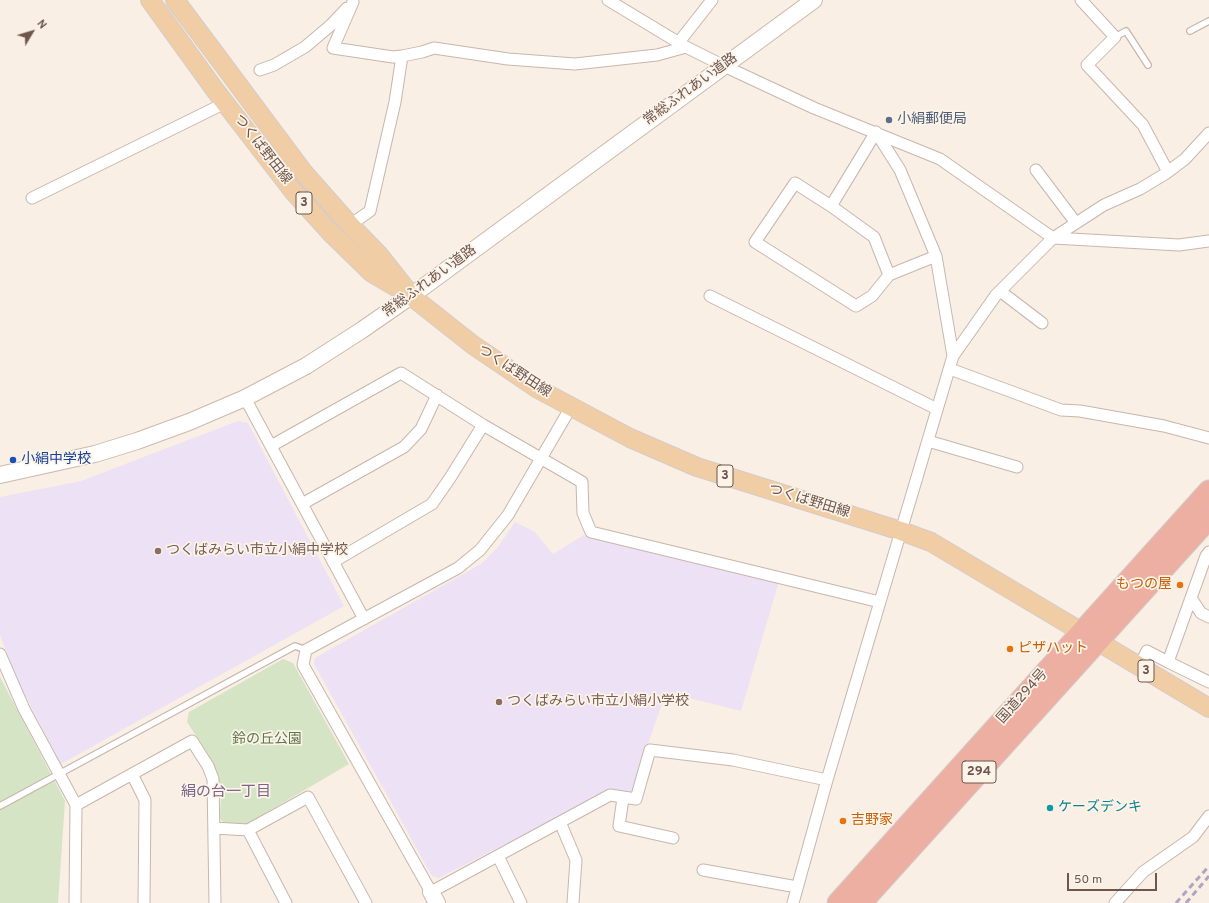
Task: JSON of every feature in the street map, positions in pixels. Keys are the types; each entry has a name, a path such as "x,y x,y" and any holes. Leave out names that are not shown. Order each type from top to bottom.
{"highway":[{"name":"国道294号","path":"861,903 1090,637 1209,491"},
{"name":"国道294号","path":"838,903 1090,637 1209,518"}],"main road":[{"name":"つくば野田線","path":"150,0 220,96 293,191 331,233 372,273 411,296 492,358 538,389 630,438 697,467 901,530 931,542 962,559 1209,708"},
{"name":"つくば野田線","path":"175,0 304,173 386,263 411,296"}],"street":[{"path":"608,0 683,45 724,66 814,108 940,159 1053,238 1179,245 1209,242"},
{"path":"353,1 333,48 392,57 422,52 434,48 508,59 575,64 657,55 683,45 712,0"},
{"name":"常総ふれあい道路","path":"0,474 87,456 137,441 189,422 245,398 306,366 411,296 814,0"},
{"path":"260,70 274,65 305,47 331,25 353,1"},
{"path":"1086,2 1115,37 1087,65 1142,125 1168,172"},
{"path":"350,225 370,211 395,102 402,56"},
{"path":"32,198 220,96"},
{"path":"831,206 876,132"},
{"path":"793,903 827,780 953,356 936,256 900,170 876,132"},
{"path":"953,356 1000,291 1053,238 1104,205 1140,189 1168,172 1185,159 1209,133"},
{"path":"1036,170 1076,223"},
{"path":"889,275 874,237 831,206 795,183 756,242 856,306 872,296 889,275 936,256"},
{"path":"1000,291 1042,323"},
{"path":"710,296 938,409"},
{"path":"950,369 1061,410 1080,411 1164,426 1209,438"},
{"path":"271,446 401,373 483,425 582,482 583,513 591,532 880,602"},
{"path":"302,504 404,447 421,429 437,395"},
{"path":"245,398 364,619"},
{"path":"571,407 508,515 480,550 458,568 306,650 303,665 434,898 498,856 610,795 636,799 650,750 733,760 827,780"},
{"path":"333,562 432,504 483,425"},
{"path":"928,441 1017,466"},
{"path":"1168,662 1209,552"},
{"path":"1191,598 1201,614 1209,616"},
{"path":"1139,667 1147,651 1209,682"},
{"path":"0,654 24,709 57,775 76,805 74,903"},
{"path":"76,805 192,741 208,766 213,780 215,903"},
{"path":"132,774 145,800 144,903"},
{"path":"214,828 248,830 308,797 366,903"},
{"path":"623,798 619,826 673,838"},
{"path":"1115,903 1144,872 1192,837 1209,816"},
{"path":"560,822 576,860 573,903"},
{"path":"248,830 286,903"},
{"path":"498,856 521,903"},
{"path":"703,870 797,887"}],"lane":[{"path":"1190,31 1209,21"},
{"path":"1115,37 1126,31 1148,65"},
{"path":"0,806 295,646 306,650"}],"shaded area":[{"name":"つくばみらい市立小絹中学校","path":"238,421 248,423 344,606 61,764 16,678 0,635 0,497 81,481"},
{"name":"つくばみらい市立小絹小学校","path":"515,522 535,532 553,554 584,535 779,581 741,711 666,692 631,793 612,789 439,878 432,876 314,664 315,658 481,564 498,547"}],"green space":[{"name":"鈴の丘公園","path":"283,659 293,663 349,764 245,825 224,824 220,818 221,795 218,775 208,754 187,722 189,712"},
{"path":"0,677 65,801 58,903 0,903"}],"railway":[{"path":"1176,903 1209,866"},
{"path":"1186,903 1209,876"}],"place":[{"name":"小絹郵便局","path":"889,120"},
{"name":"小絹中学校","path":"13,460"},
{"name":"つくばみらい市立小絹中学校","path":"158,551"},
{"name":"もつの屋","path":"1180,585"},
{"name":"ピザハット","path":"1010,649"},
{"name":"つくばみらい市立小絹小学校","path":"499,702"},
{"name":"ケーズデンキ","path":"1050,808"},
{"name":"吉野家","path":"843,821"}],"district":[{"name":"絹の台一丁目","path":"226,793"}]}
